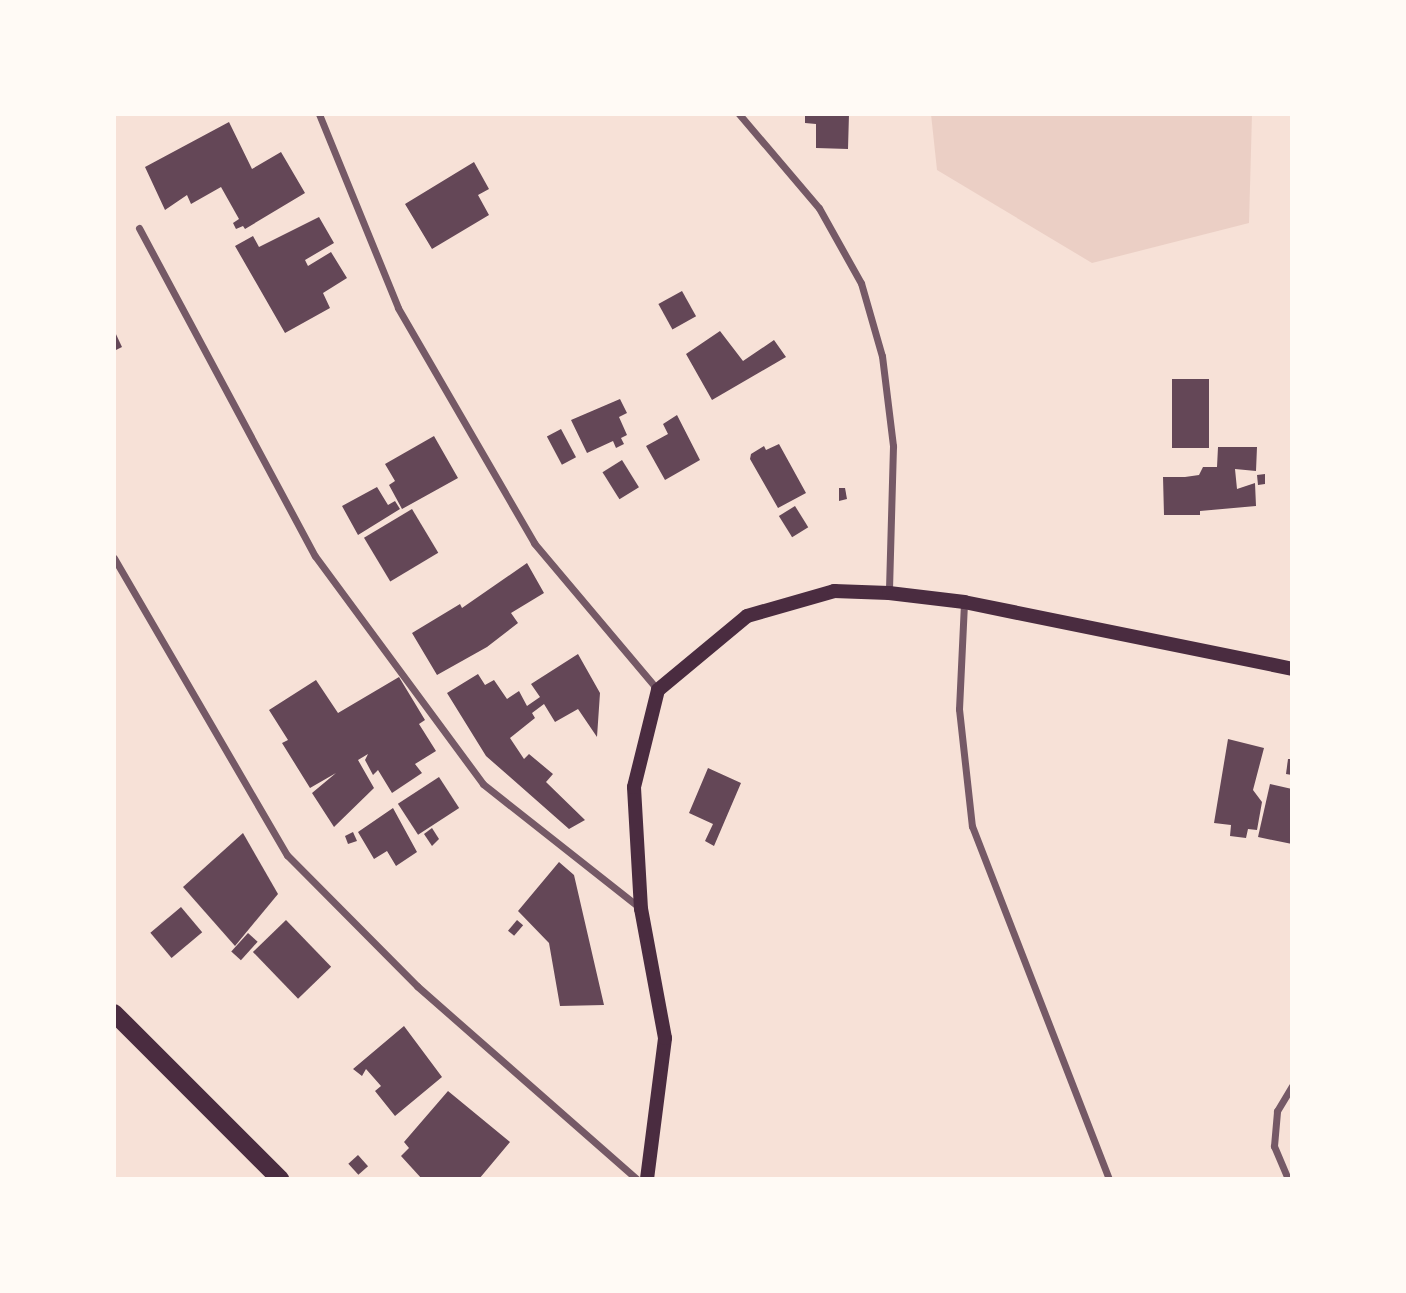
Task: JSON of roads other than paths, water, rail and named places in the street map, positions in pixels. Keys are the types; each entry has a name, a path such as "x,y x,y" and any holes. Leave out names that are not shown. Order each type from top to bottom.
{"main road":[{"path":"647,1179 665,1038 641,909 634,787 658,690 747,616 834,591 889,593 964,602 1292,669"},
{"path":"114,1013 280,1179"}],"street":[{"path":"319,114 398,308 534,543 658,690"},
{"path":"739,114 819,208 861,283 882,356 893,446 889,593"},
{"path":"139,228 315,556 451,741 483,784 641,909"},
{"path":"114,558 287,855 417,986 637,1179"},
{"path":"964,602 959,709 972,826 1109,1179"},
{"path":"1288,1179 1274,1146 1277,1111 1292,1086"}]}
